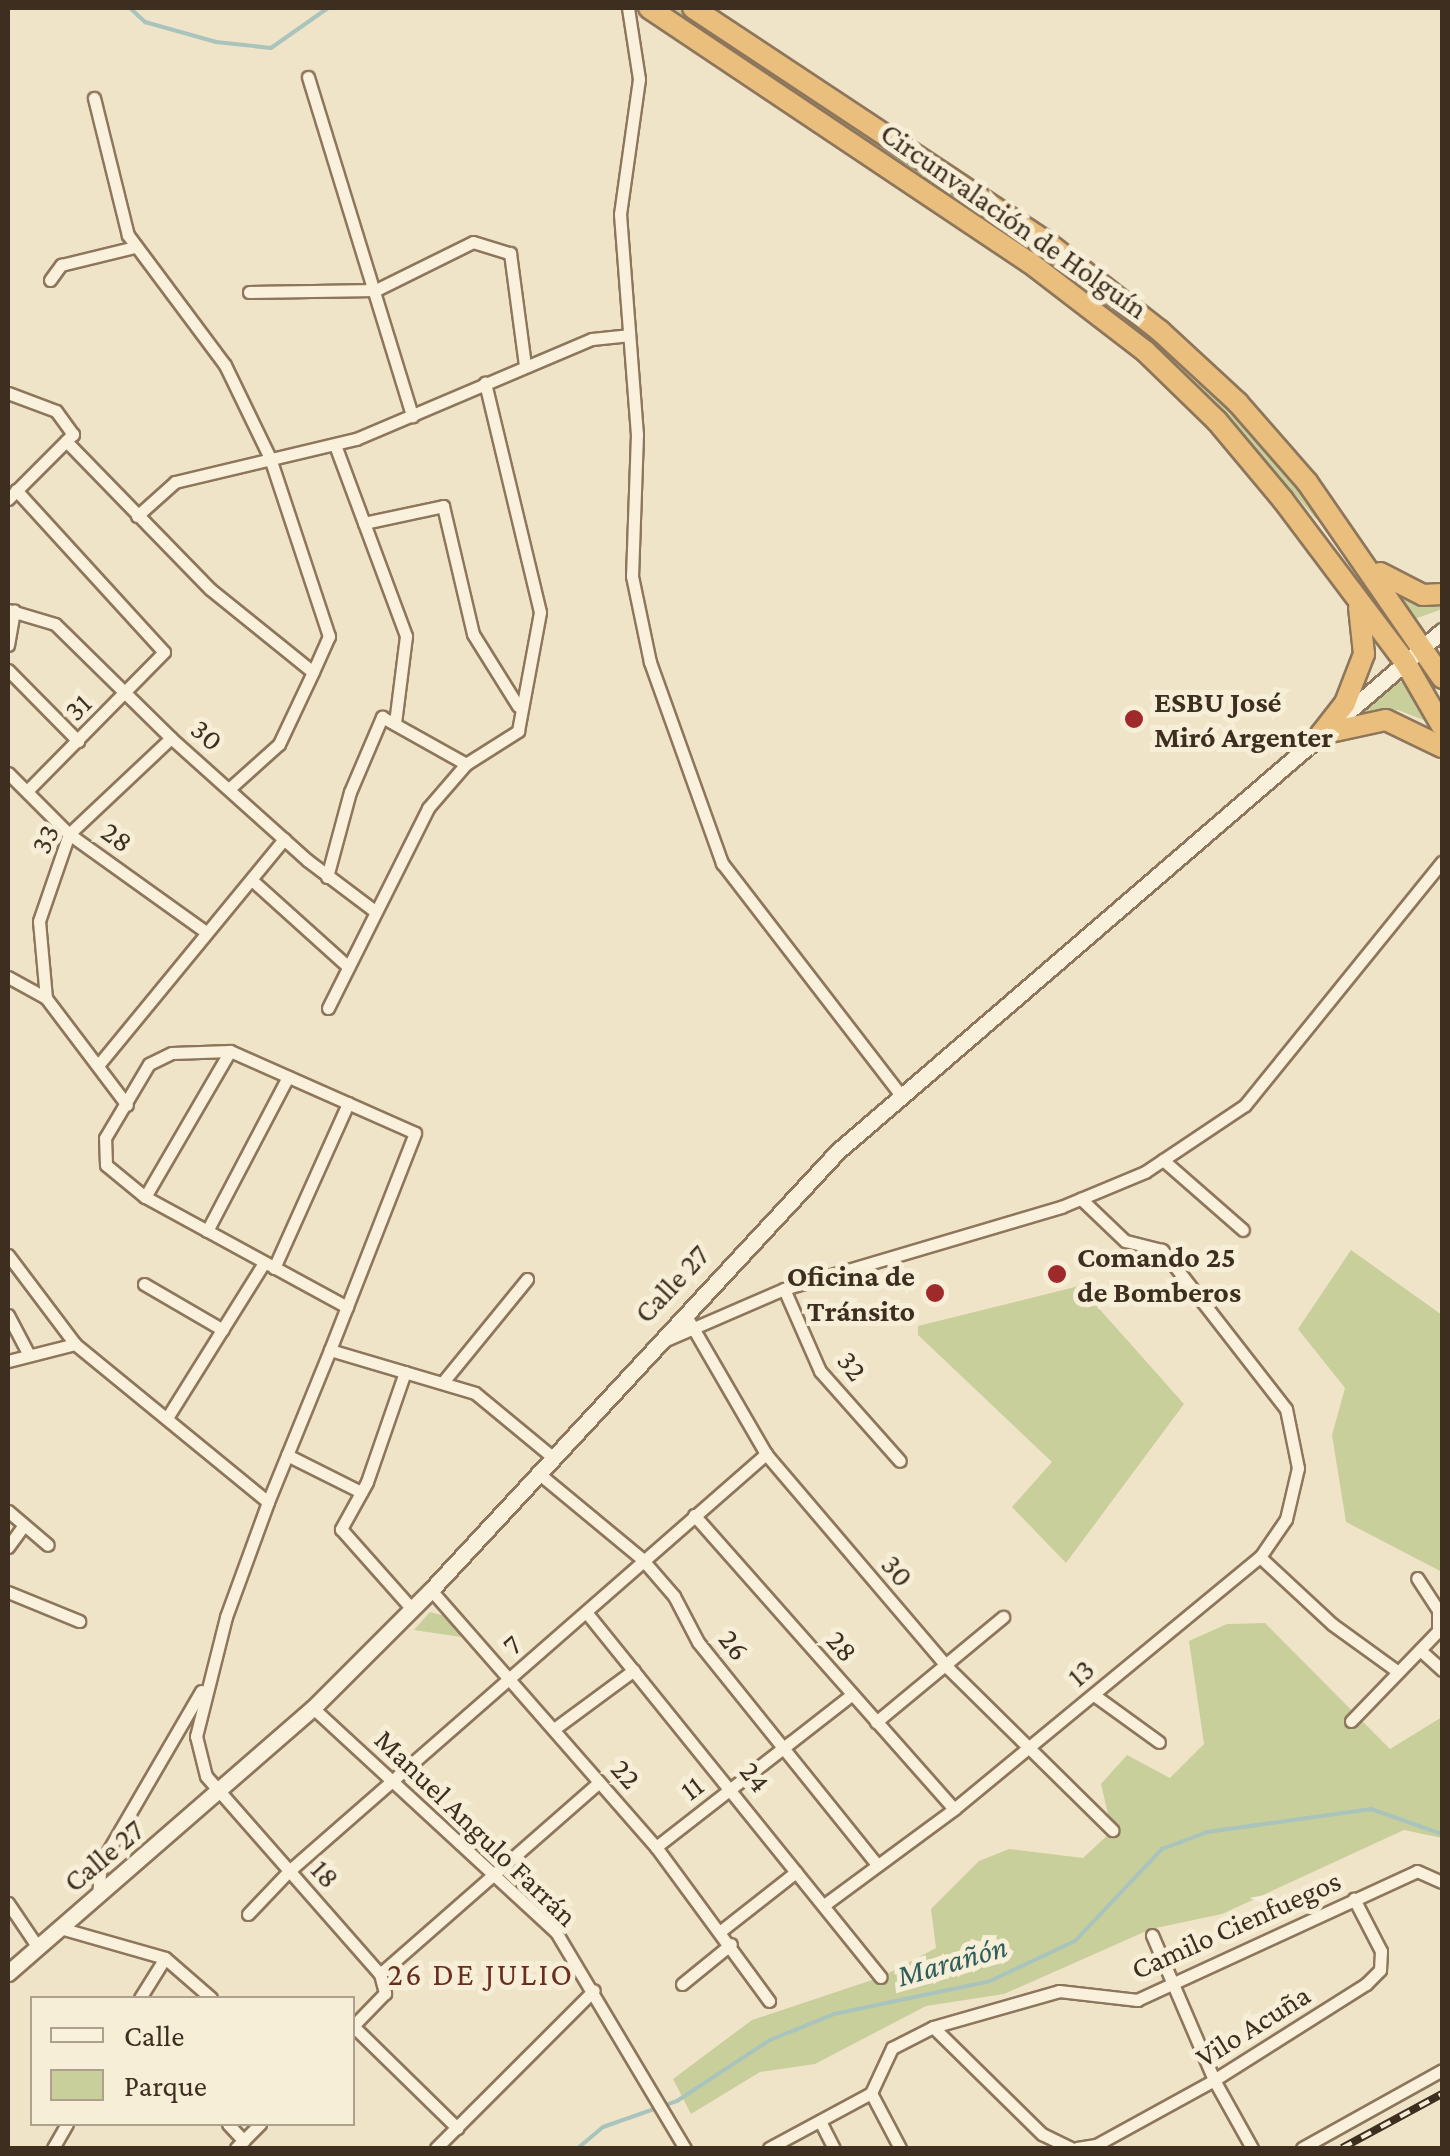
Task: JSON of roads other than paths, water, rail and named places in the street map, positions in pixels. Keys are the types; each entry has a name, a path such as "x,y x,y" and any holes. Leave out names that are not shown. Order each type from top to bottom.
{"highway":[{"name":"Circunvalación de Holguín","path":"649,8 1030,262 1146,351 1218,421 1354,590 1406,662 1442,726"},
{"name":"Circunvalación de Holguín","path":"693,8 1044,240 1160,331 1238,403 1369,565 1442,678"},
{"path":"1369,565 1423,595 1442,594"},
{"path":"1321,734 1345,702 1364,654 1366,628 1354,590"},
{"path":"1321,734 1386,720 1442,747"}],"main road":[{"name":"Calle 27","path":"8,1973 221,1793 412,1610 649,1349 688,1320 838,1151 1442,631"}],"street":[{"path":"628,8 638,79 620,214 637,434 632,576 650,662 694,795 722,863 900,1094"},
{"path":"308,77 412,416"},
{"path":"94,98 135,248 225,365 270,458 330,636 279,744 230,788"},
{"path":"249,292 376,290 473,242 510,253 526,365"},
{"path":"50,280 61,265 135,248"},
{"path":"137,516 175,482 335,445 592,339 628,335"},
{"path":"328,1008 372,909 428,808 466,764 518,731 518,706 540,612 485,383"},
{"path":"8,393 56,412 70,437 137,516 210,590 314,672"},
{"path":"12,495 70,437"},
{"path":"335,445 406,636 395,722"},
{"name":"31","path":"12,495 162,645 162,658 27,790"},
{"path":"364,522 443,506 473,634 518,706"},
{"path":"8,646 11,611"},
{"name":"30","path":"11,611 55,624 171,738 327,878 372,909"},
{"path":"8,670 78,741"},
{"path":"327,878 350,792 382,717 466,764"},
{"name":"33","path":"46,998 39,920 70,834 171,738"},
{"path":"8,789 9,774"},
{"name":"28","path":"9,774 70,834 206,932"},
{"path":"100,1063 206,932 254,882 284,839"},
{"path":"688,1320 1081,1199 1163,1160 1245,1106 1442,862"},
{"path":"254,882 345,964"},
{"path":"8,977 46,998 100,1063 127,1105"},
{"path":"145,1197 230,1051"},
{"path":"97,1899 101,1863 208,1678 268,1502 330,1350 415,1133 230,1051 158,1057 103,1152 120,1182 346,1308"},
{"path":"208,1232 288,1077"},
{"path":"167,1418 269,1265 348,1103"},
{"path":"1163,1160 1244,1230"},
{"name":"13","path":"824,1905 1031,1748 1260,1557 1286,1520 1298,1468 1296,1432 1286,1409 1162,1250 1125,1241 1081,1199"},
{"path":"8,1255 75,1344 268,1502"},
{"path":"442,1382 527,1279"},
{"path":"144,1284 223,1330"},
{"name":"32","path":"784,1288 820,1371 900,1460"},
{"path":"8,1315 29,1355"},
{"name":"30","path":"688,1320 766,1454 948,1668 1112,1830"},
{"path":"9,1364 75,1344"},
{"path":"330,1350 476,1394 550,1455"},
{"path":"405,1372 361,1492 340,1529 345,1540 412,1610"},
{"name":"7","path":"248,1914 288,1870 394,1782 642,1559 766,1454"},
{"path":"287,1455 361,1492"},
{"name":"26","path":"536,1472 642,1559 878,1865"},
{"path":"8,1510 22,1528 48,1545"},
{"name":"28","path":"694,1514 954,1810"},
{"path":"8,1547 22,1528"},
{"path":"1260,1557 1332,1624 1397,1671"},
{"path":"1351,1721 1420,1650 1440,1620 1418,1578"},
{"name":"22","path":"431,1590 656,1847 722,1930 769,2001"},
{"path":"8,1592 80,1621"},
{"name":"24","path":"586,1612 881,1977"},
{"path":"876,1722 948,1668 1003,1617"},
{"path":"1420,1650 1442,1670"},
{"path":"554,1730 634,1670"},
{"name":"18","path":"208,1678 196,1743 200,1765 380,1974 385,1993 355,2024"},
{"name":"11","path":"656,1847 851,1695"},
{"path":"1094,1695 1160,1742"},
{"name":"Manuel Angulo Farrán","path":"313,1708 556,1932 685,2148"},
{"path":"380,1974 600,1782"},
{"name":"Camilo Cienfuegos","path":"871,2093 892,2048 933,2028 1058,1990 1137,2000 1417,1871 1442,1882"},
{"path":"722,1930 796,1872"},
{"name":"Vilo Acuña","path":"933,2028 1042,2134 1074,2148 1096,2145 1214,2080 1380,1970 1381,1951 1354,1899"},
{"path":"8,1903 37,1946"},
{"path":"60,1928 165,1958 204,1996"},
{"path":"1152,1935 1214,2080 1252,2148"},
{"path":"682,1984 731,1944"},
{"path":"141,1996 165,1958"},
{"path":"436,2148 594,1990"},
{"path":"355,2028 458,2128"},
{"path":"1302,2148 1442,2070"},
{"path":"769,2148 871,2093 900,2148"},
{"path":"821,2122 834,2148"},
{"path":"53,2148 66,2126"},
{"path":"240,2145 258,2126"}],"waterway":[{"path":"130,8 145,22 216,42 271,48 328,8"},
{"name":"Marañón","path":"578,2148 603,2127 677,2101 770,2040 834,2014 990,1981 1075,1941 1162,1849 1207,1832 1371,1809 1442,1834"}],"railway":[{"path":"1342,2148 1442,2094"}],"place":[{"name":"ESBU José Miró Argenter","path":"1134,719"},
{"name":"Comando 25 de Bomberos","path":"1057,1274"},
{"name":"Oficina de Tránsito","path":"935,1293"}],"district":[{"name":"26 DE JULIO","path":"481,1974"}]}
